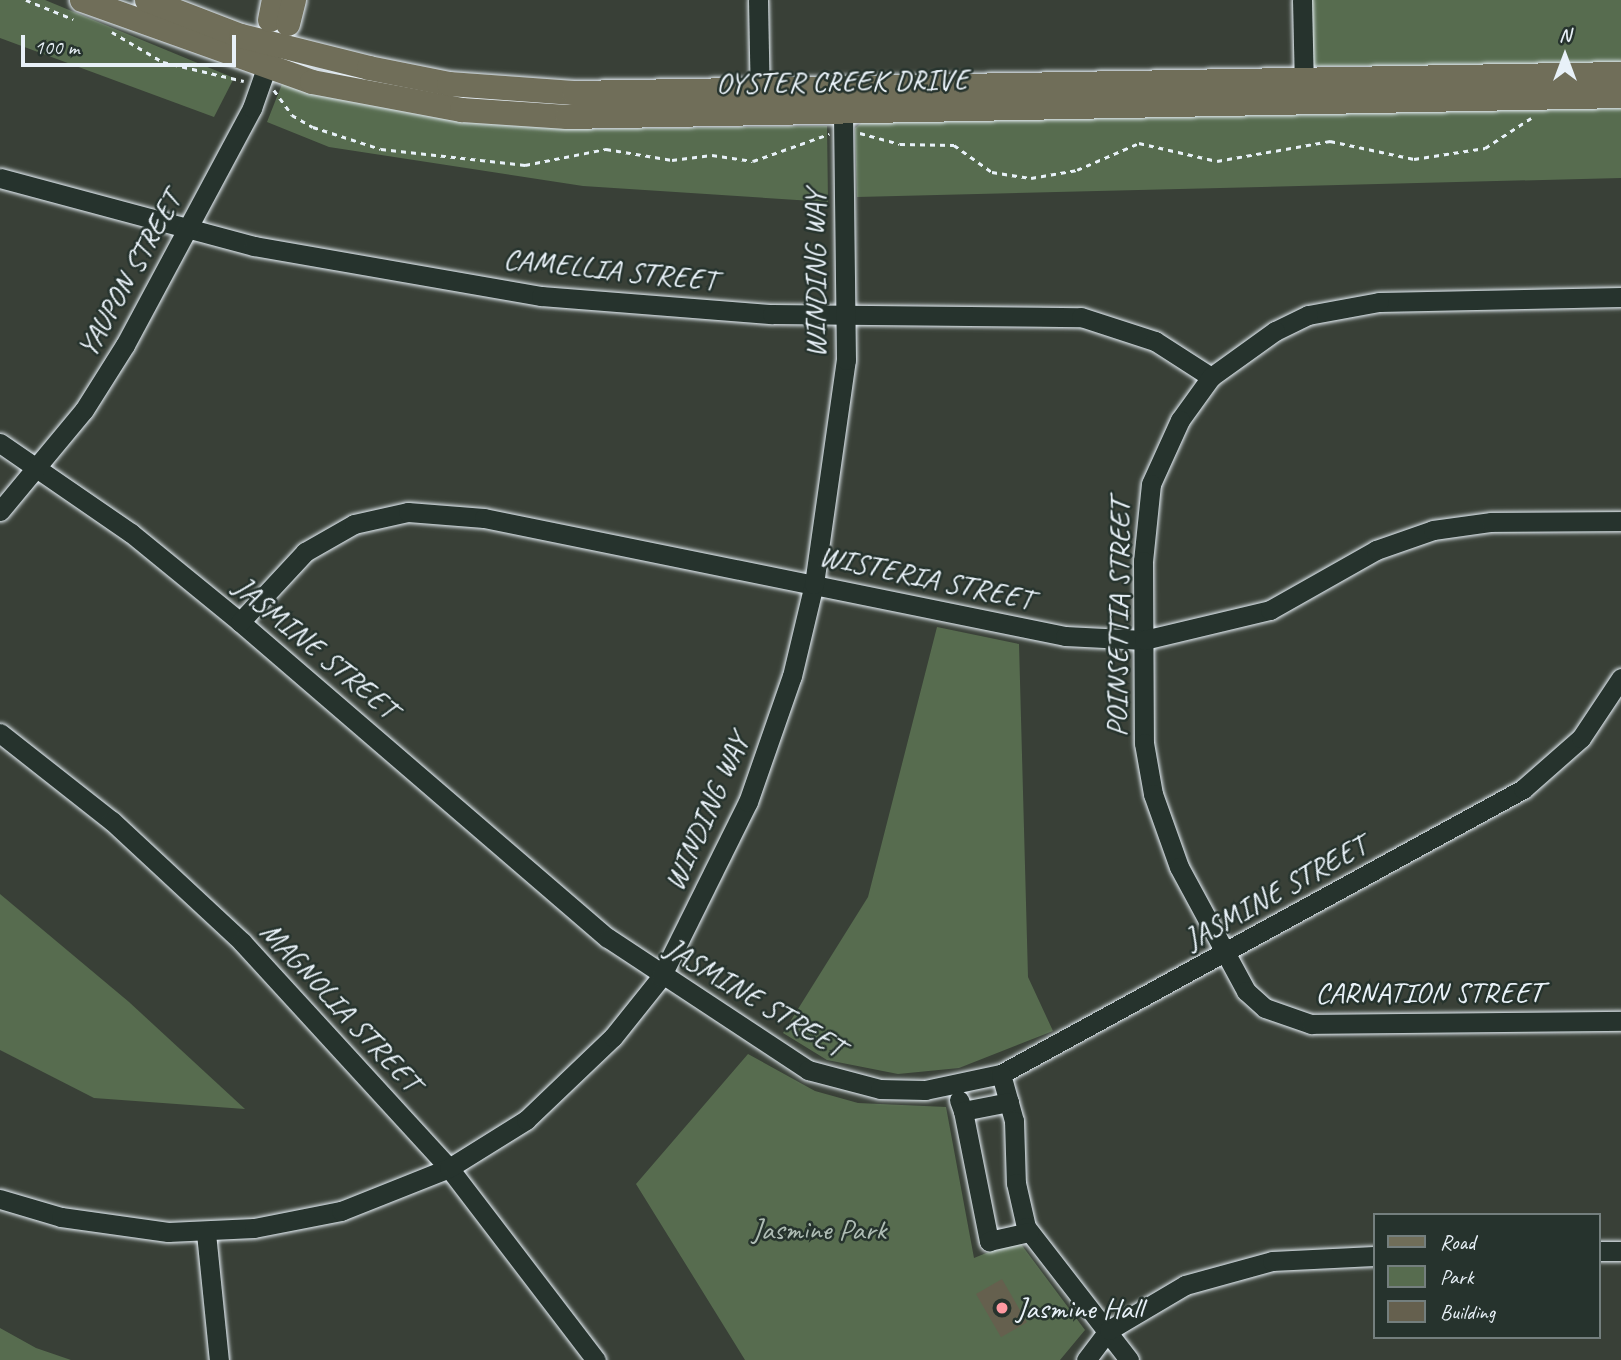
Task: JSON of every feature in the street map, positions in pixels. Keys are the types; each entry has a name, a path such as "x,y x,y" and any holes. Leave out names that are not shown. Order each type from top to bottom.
{"main road":[{"name":"OYSTER CREEK DRIVE","path":"82,0 266,69 462,110 567,117 760,102"},
{"name":"OYSTER CREEK DRIVE","path":"147,0 276,22 449,84 574,93 760,102 1304,92 1621,96"},
{"path":"276,22 294,0"},
{"name":"OYSTER CREEK DRIVE","path":"1304,92 1621,74"}],"street":[{"path":"758,0 760,102"},
{"path":"1302,0 1304,92"},
{"name":"YAUPON STREET","path":"0,511 39,467 125,345 190,229 266,69 276,22"},
{"name":"WINDING WAY","path":"0,1199 122,1227 206,1233 341,1211 449,1168 526,1120 605,1045 660,977 748,802 792,676 814,584 841,432 846,315 843,101"},
{"name":"CAMELLIA STREET","path":"0,178 190,229 313,258 541,296 846,315 1081,317 1155,341 1211,377"},
{"name":"POINSETTIA STREET","path":"1224,955 1179,867 1153,794 1144,743 1144,640 1151,484 1175,428 1211,377 1275,331 1347,305 1621,297"},
{"name":"JASMINE STREET","path":"0,443 39,467 240,622 660,977 808,1070 840,1083 914,1090 954,1086 1001,1074 1224,955 1523,789 1581,738 1619,688"},
{"name":"WISTERIA STREET","path":"240,622 305,552 354,524 408,512 484,518 1065,636 1144,640 1270,610 1376,550 1433,530 1491,522 1621,521"},
{"name":"MAGNOLIA STREET","path":"0,733 112,821 242,942 449,1168 596,1360"},
{"name":"CARNATION STREET","path":"1224,955 1246,991 1265,1008 1311,1024 1621,1021"},
{"path":"1001,1074 1009,1102 1019,1202 1029,1231 1109,1330 1129,1360"},
{"path":"954,1086 962,1111 989,1241 1029,1231"},
{"path":"962,1111 1009,1102"},
{"path":"206,1233 219,1360"},
{"path":"1600,1251 1621,1251"},
{"path":"1086,1360 1109,1330 1161,1296 1221,1272 1285,1260 1372,1256"}],"green space":[{"path":"0,0 45,0 234,78 214,117 0,38"},
{"path":"1310,0 1621,0 1621,66 1310,66"},
{"path":"282,84 498,124 578,129 827,126 828,202 583,186 329,147 267,122"},
{"path":"1621,105 1621,178 857,197 855,128 865,120"},
{"path":"937,627 1019,644 1028,977 1053,1031 959,1068 898,1074 827,1060 783,1033 868,897"},
{"path":"0,894 129,1002 245,1109 94,1098 0,1050"},
{"name":"Jasmine Park","path":"748,1054 815,1091 858,1103 946,1107 974,1258 1018,1240 1085,1330 1060,1360 745,1360 636,1184"},
{"path":"0,1328 36,1348 71,1360 0,1360"}],"building":[{"name":"Jasmine Hall","path":"1002,1279 1027,1322 1001,1337 976,1294"}],"place":[{"name":"Jasmine Hall","path":"1002,1308"}]}
